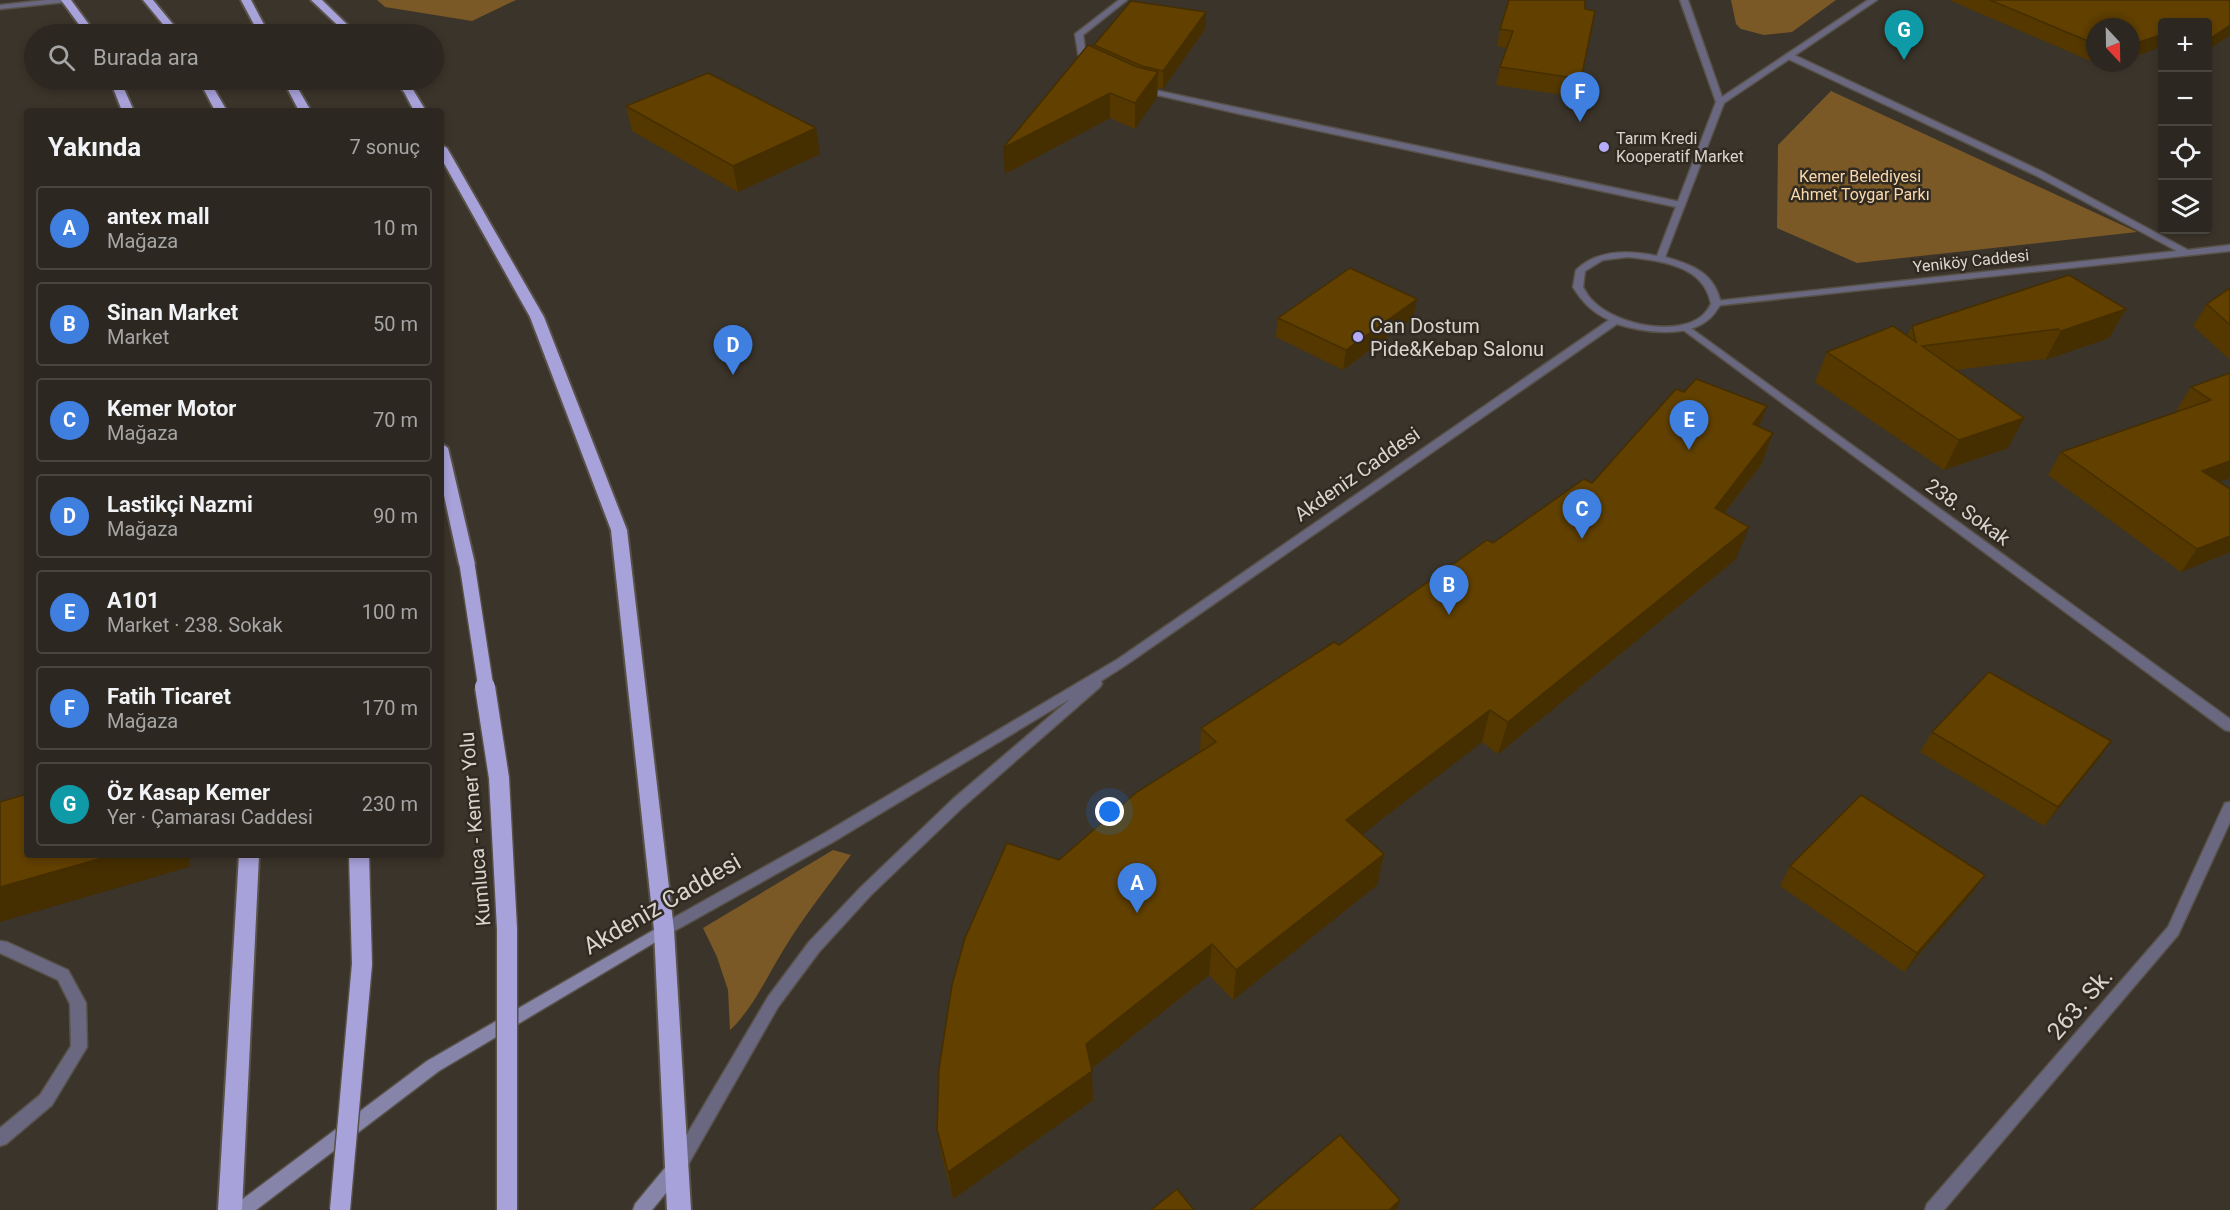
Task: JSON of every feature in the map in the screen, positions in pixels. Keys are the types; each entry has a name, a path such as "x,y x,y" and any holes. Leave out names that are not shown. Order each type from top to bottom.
{"highway":[{"path":"66,0 84,24"},
{"path":"148,0 168,24"},
{"path":"246,0 259,24"},
{"path":"316,0 341,24"},
{"path":"119,90 127,108"},
{"path":"209,90 219,108"},
{"path":"293,90 303,108"},
{"path":"408,90 418,108"},
{"path":"444,153 537,317 619,530 664,930 679,1165 679,1210"},
{"name":"Kumluca - Kemer Yolu","path":"444,461 467,564 500,790 507,928 507,1210"},
{"path":"230,1210 249,858"},
{"path":"340,1210 363,964 359,858"}],"main road":[{"name":"Akdeniz Caddesi","path":"242,1210 433,1066 664,930"},
{"name":"Akdeniz Caddesi","path":"641,1210 679,1165"}],"street":[{"path":"0,8 66,0"},
{"path":"1092,67 1083,63 1079,34 1123,0"},
{"path":"1684,0 1720,102"},
{"path":"1661,257 1720,102 1873,0"},
{"path":"1789,56 2030,167 2122,215 2187,253"},
{"path":"1138,88 1240,112 1681,205"},
{"name":"Yeniköy Caddesi","path":"1716,304 2230,248"},
{"path":"1628,254 1661,257 1691,269 1711,286 1716,304 1706,318 1685,327 1663,329 1639,327 1616,320 1590,305 1578,287 1581,270 1600,258 1628,254"},
{"name":"Akdeniz Caddesi","path":"664,930 828,838 1122,662 1616,320"},
{"name":"238. Sokak","path":"1685,327 2230,726"},
{"name":"Akdeniz Caddesi","path":"679,1165 773,1002 814,947 866,891 958,803 1122,662"},
{"name":"263. Sk.","path":"1933,1210 2173,931 2230,807"},
{"path":"0,1138 46,1100 79,1047 78,1003 63,975 2,947"}],"green space":[{"path":"377,0 516,0 472,21 385,7"},
{"path":"1731,0 1836,0 1792,32 1764,35 1741,29 1736,24"},
{"name":"Kemer Belediyesi Ahmet Toygar Parkı","path":"1831,91 2137,232 1857,263 1777,228 1778,145"},
{"path":"833,850 851,855 816,901 784,949 753,1002 730,1030 728,990 717,957 703,928"}],"building":[{"path":"1509,0 1585,0 1585,9 1595,11 1581,79 1500,67 1513,31 1500,29"},
{"path":"1990,0 2230,0 2230,25 2212,37 2212,18 2158,18 2158,36 2140,42 2140,18 2086,18 2086,40"},
{"path":"1131,1 1206,12 1163,71 1142,66 1094,45"},
{"path":"1088,45 1137,67 1158,72 1135,103 1110,93 1003,148"},
{"path":"708,73 816,128 733,166 626,106"},
{"path":"1350,268 1417,299 1346,350 1278,318"},
{"path":"2069,275 2126,309 2061,331 2058,329 1922,346 2024,418 1959,440 1827,352 1893,326 1916,342 1912,326"},
{"path":"2230,288 2230,325 2207,304"},
{"path":"2230,373 2230,461 2202,471 2230,489 2230,536 2197,549 2061,452 2211,400 2191,387"},
{"path":"1696,379 1767,406 1753,424 1773,433 1715,508 1749,527 1508,722 1490,710 1346,820 1384,854 1236,970 1212,944 1086,1044 1092,1071 948,1172 937,1129 939,1069 952,985 965,938 1007,843 1059,860 1137,792 1216,742 1201,728 1334,642 1339,645 1487,540 1493,543 1584,479 1592,483 1676,389 1684,392"},
{"path":"1989,672 2111,741 2058,807 1932,732"},
{"path":"24,795 24,858 102,858 0,887 0,802"},
{"path":"1861,795 1985,875 1917,953 1790,866"},
{"path":"1340,1135 1400,1200 1389,1210 1251,1210"},
{"path":"1177,1189 1194,1210 1151,1210"}],"place":[{"name":"Öz Kasap Kemer","path":"1904,60"},
{"name":"Fatih Ticaret","path":"1580,122"},
{"name":"Tarım Kredi Kooperatif Market","path":"1604,147"},
{"name":"Can Dostum Pide&Kebap Salonu","path":"1358,337"},
{"name":"Lastikçi Nazmi","path":"733,375"},
{"name":"A101","path":"1689,450"},
{"name":"Kemer Motor","path":"1582,539"},
{"name":"Sinan Market","path":"1449,615"},
{"name":"antex mall","path":"1137,913"}]}
